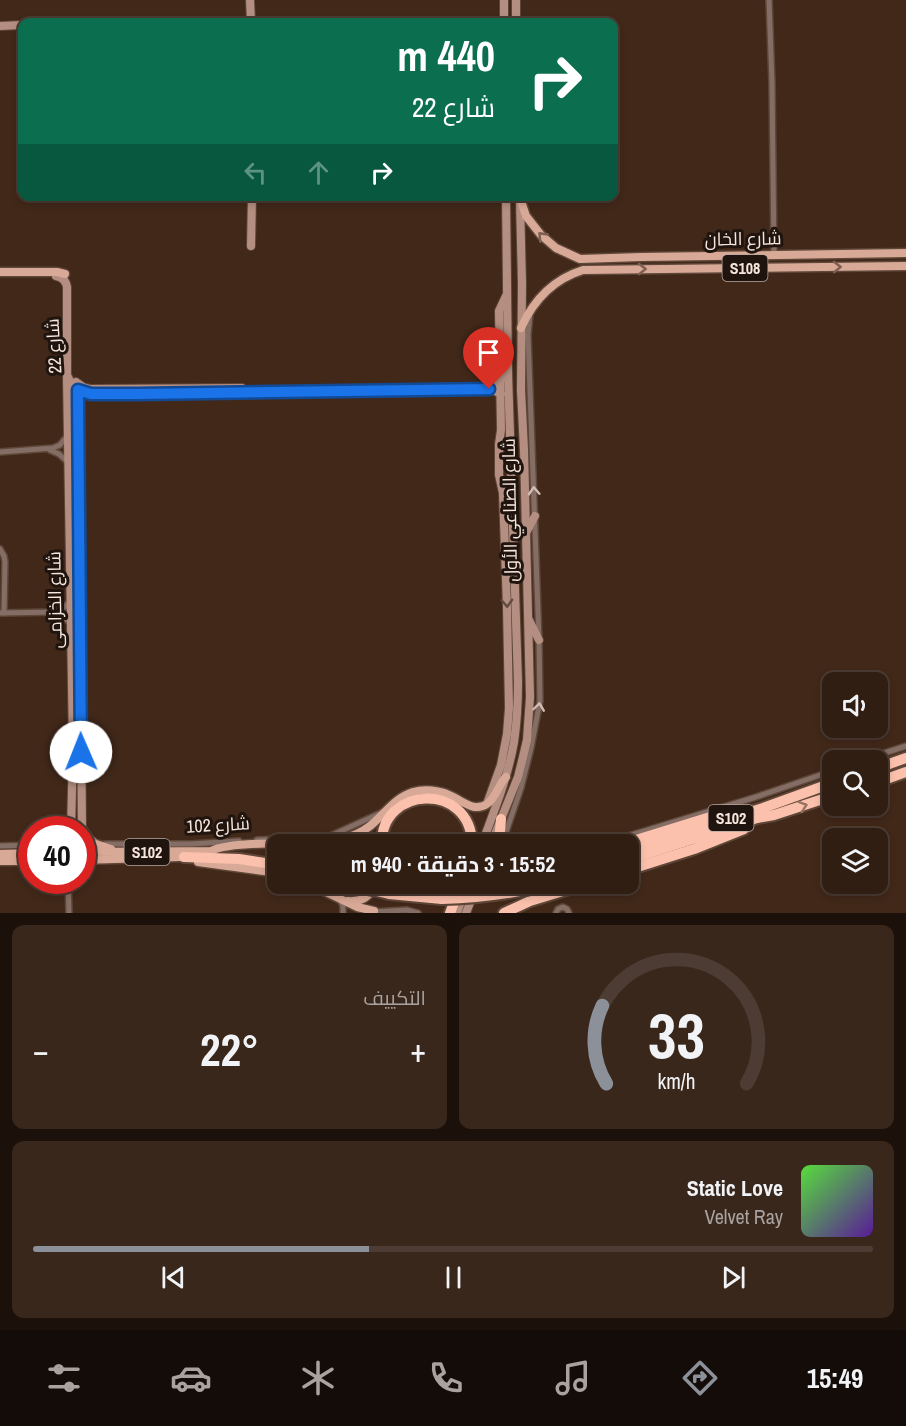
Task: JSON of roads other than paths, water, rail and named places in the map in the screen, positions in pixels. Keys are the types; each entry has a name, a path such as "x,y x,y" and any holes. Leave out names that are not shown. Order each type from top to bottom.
{"highway":[{"path":"888,764 906,758"},
{"path":"888,778 906,772"},
{"name":"S102","path":"639,847 763,808 822,786"},
{"path":"639,839 777,796 799,794"},
{"path":"383,834 394,812 409,802 426,799 447,802 462,814 471,834"},
{"name":"S102","path":"639,856 822,799"},
{"path":"639,866 694,849 760,823 774,815"},
{"path":"500,834 501,819"},
{"name":"شارع 102","path":"211,851 267,857"},
{"name":"شارع 102","path":"184,857 239,859 267,863"},
{"path":"442,894 464,898 506,894"},
{"path":"452,911 458,894"},
{"path":"504,913 544,894"}],"main road":[{"name":"شارع الخان","path":"521,201 526,216 541,235 556,248 580,259 906,253"},
{"name":"شارع الخان","path":"531,308 540,296 556,283 583,270 906,266"},
{"path":"0,274 60,275"},
{"path":"521,328 531,308"},
{"path":"355,834 366,829 400,797 426,790 450,795 472,807 481,806 492,800 506,777"},
{"path":"96,844 120,852"},
{"path":"211,851 267,845"},
{"name":"شارع 102","path":"96,852 211,851"},
{"path":"0,854 18,853"},
{"path":"184,857 197,862 267,871"},
{"name":"شارع 102","path":"96,860 184,857"},
{"path":"0,861 15,861"},
{"path":"331,894 372,912"},
{"path":"342,899 352,901 362,899 369,894"},
{"path":"342,899 355,913"}],"street":[{"path":"250,0 251,18"},
{"path":"504,0 504,18"},
{"path":"516,0 516,18"},
{"path":"769,0 774,255"},
{"path":"0,26 18,25"},
{"path":"251,246 252,201"},
{"name":"شارع الصناعي الأول","path":"486,834 506,777 518,713 508,374 506,201"},
{"name":"شارع الصناعي الأول","path":"495,834 518,777 523,757 528,729 530,681 521,390 520,201"},
{"name":"شارع 22","path":"60,275 67,287 67,370 70,381 91,394 485,389 501,394"},
{"name":"شارع 22","path":"60,275 69,282 71,371 78,386 90,389 488,386 500,381"},
{"path":"487,804 501,765 508,721 508,633 503,494 499,475 501,394 499,311 507,295"},
{"path":"506,834 521,788 540,701 528,335 531,308"},
{"name":"شارع الخزامى","path":"67,370 71,816"},
{"path":"500,381 508,374"},
{"name":"شارع الخزامى","path":"78,386 83,816"},
{"path":"0,452 48,449 60,445 69,435"},
{"path":"48,449 59,454 69,463"},
{"path":"524,450 533,462"},
{"path":"526,534 535,516"},
{"path":"0,549 4,556 2,613 54,612 70,601"},
{"path":"54,612 71,624"},
{"path":"528,616 539,640"},
{"path":"508,633 517,648"},
{"path":"508,721 518,713"},
{"path":"72,720 75,750 81,752"},
{"path":"888,752 906,746"},
{"path":"523,757 531,748"},
{"path":"635,834 822,774"},
{"name":"شارع 102","path":"96,844 191,844 326,838 385,811"},
{"path":"0,846 18,845"},
{"path":"0,867 15,861"},
{"path":"68,894 69,913"},
{"path":"452,911 462,894"},
{"path":"466,913 473,894"},
{"path":"518,913 557,894"},
{"path":"342,899 343,913"},
{"path":"556,913 563,907 569,913"},
{"path":"372,912 407,910 418,913"}]}
